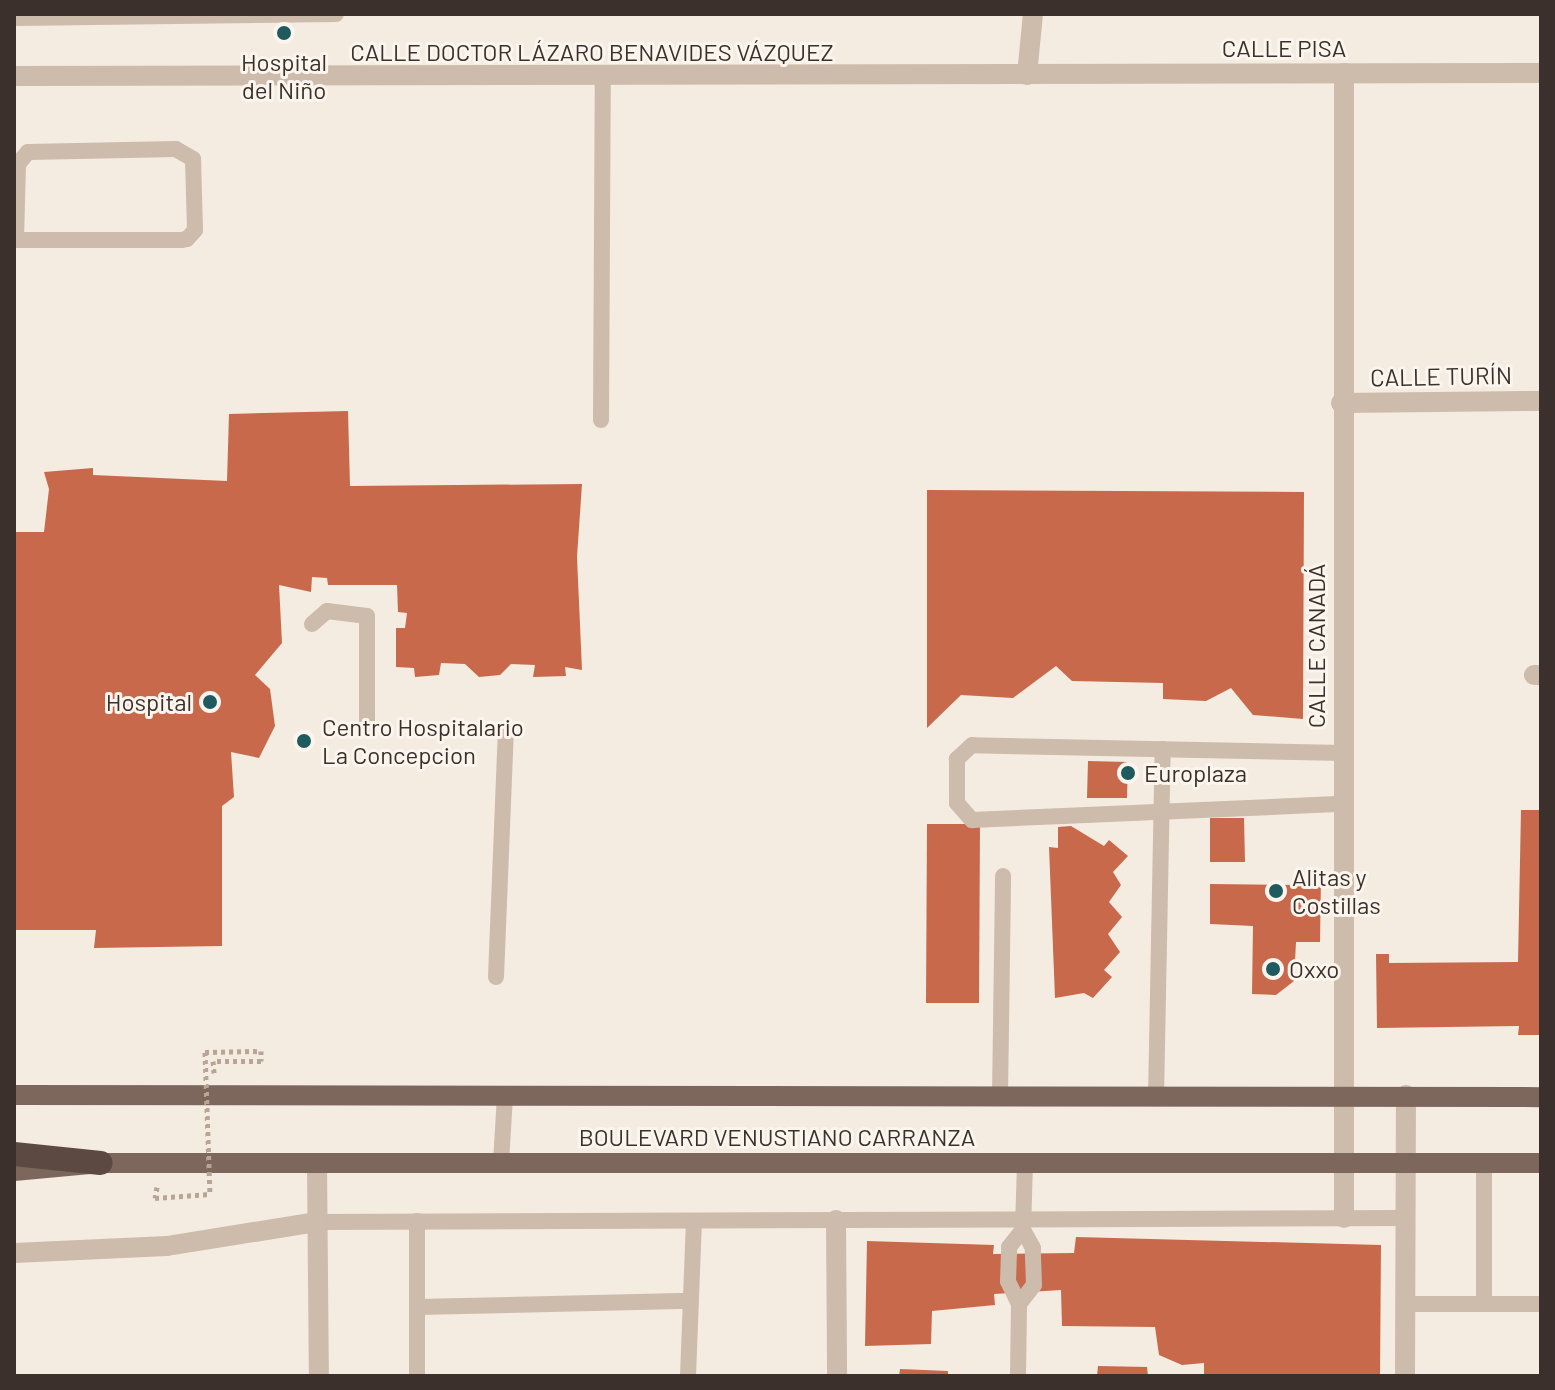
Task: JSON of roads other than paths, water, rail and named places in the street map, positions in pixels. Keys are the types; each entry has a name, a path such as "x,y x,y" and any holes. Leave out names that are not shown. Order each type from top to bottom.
{"highway":[{"path":"14,1154 101,1163"}],"main road":[{"name":"BOULEVARD VENUSTIANO CARRANZA","path":"14,1095 1541,1097"},
{"name":"BOULEVARD VENUSTIANO CARRANZA","path":"14,1171 101,1163 1541,1163"}],"street":[{"path":"1027,75 1033,14"},
{"name":"CALLE CANADÁ","path":"1344,73 1341,403 1344,1218"},
{"name":"CALLE PISA","path":"1027,75 1541,73"},
{"name":"CALLE DOCTOR LÁZARO BENAVIDES VÁZQUEZ","path":"14,76 603,78 1027,75"},
{"name":"CALLE TURÍN","path":"1341,403 1541,401"},
{"path":"1405,1376 1406,1095"},
{"path":"317,1163 319,1376"},
{"path":"836,1220 837,1376"},
{"path":"14,1253 167,1246 317,1222"}],"lane":[{"path":"14,18 336,14"},
{"path":"601,420 603,78"},
{"path":"176,149 193,159 195,230 187,239 15,240 18,164 28,152 176,149"},
{"path":"312,624 327,611 367,616 367,725"},
{"path":"496,977 506,729"},
{"path":"1343,753 972,745 957,759 957,803 972,820 1343,804"},
{"path":"1156,1098 1163,749"},
{"path":"1000,1097 1003,876"},
{"path":"501,1163 505,1096"},
{"path":"1019,1304 1034,1285 1033,1248 1024,1225 1025,1163"},
{"path":"1484,1163 1484,1304"},
{"path":"317,1222 836,1220 1024,1225 1405,1218"},
{"path":"417,1221 417,1376"},
{"path":"688,1376 694,1221"},
{"path":"1018,1376 1019,1304 1008,1281 1009,1247 1024,1225"},
{"path":"417,1307 691,1301"},
{"path":"1405,1304 1541,1304"}],"place":[{"name":"Hospital del Niño","path":"284,33"},
{"name":"Hospital","path":"210,702"},
{"name":"Centro Hospitalario La Concepcion","path":"304,741"},
{"name":"Europlaza","path":"1128,773"},
{"name":"Alitas y Costillas","path":"1276,891"},
{"name":"Oxxo","path":"1273,969"}]}
